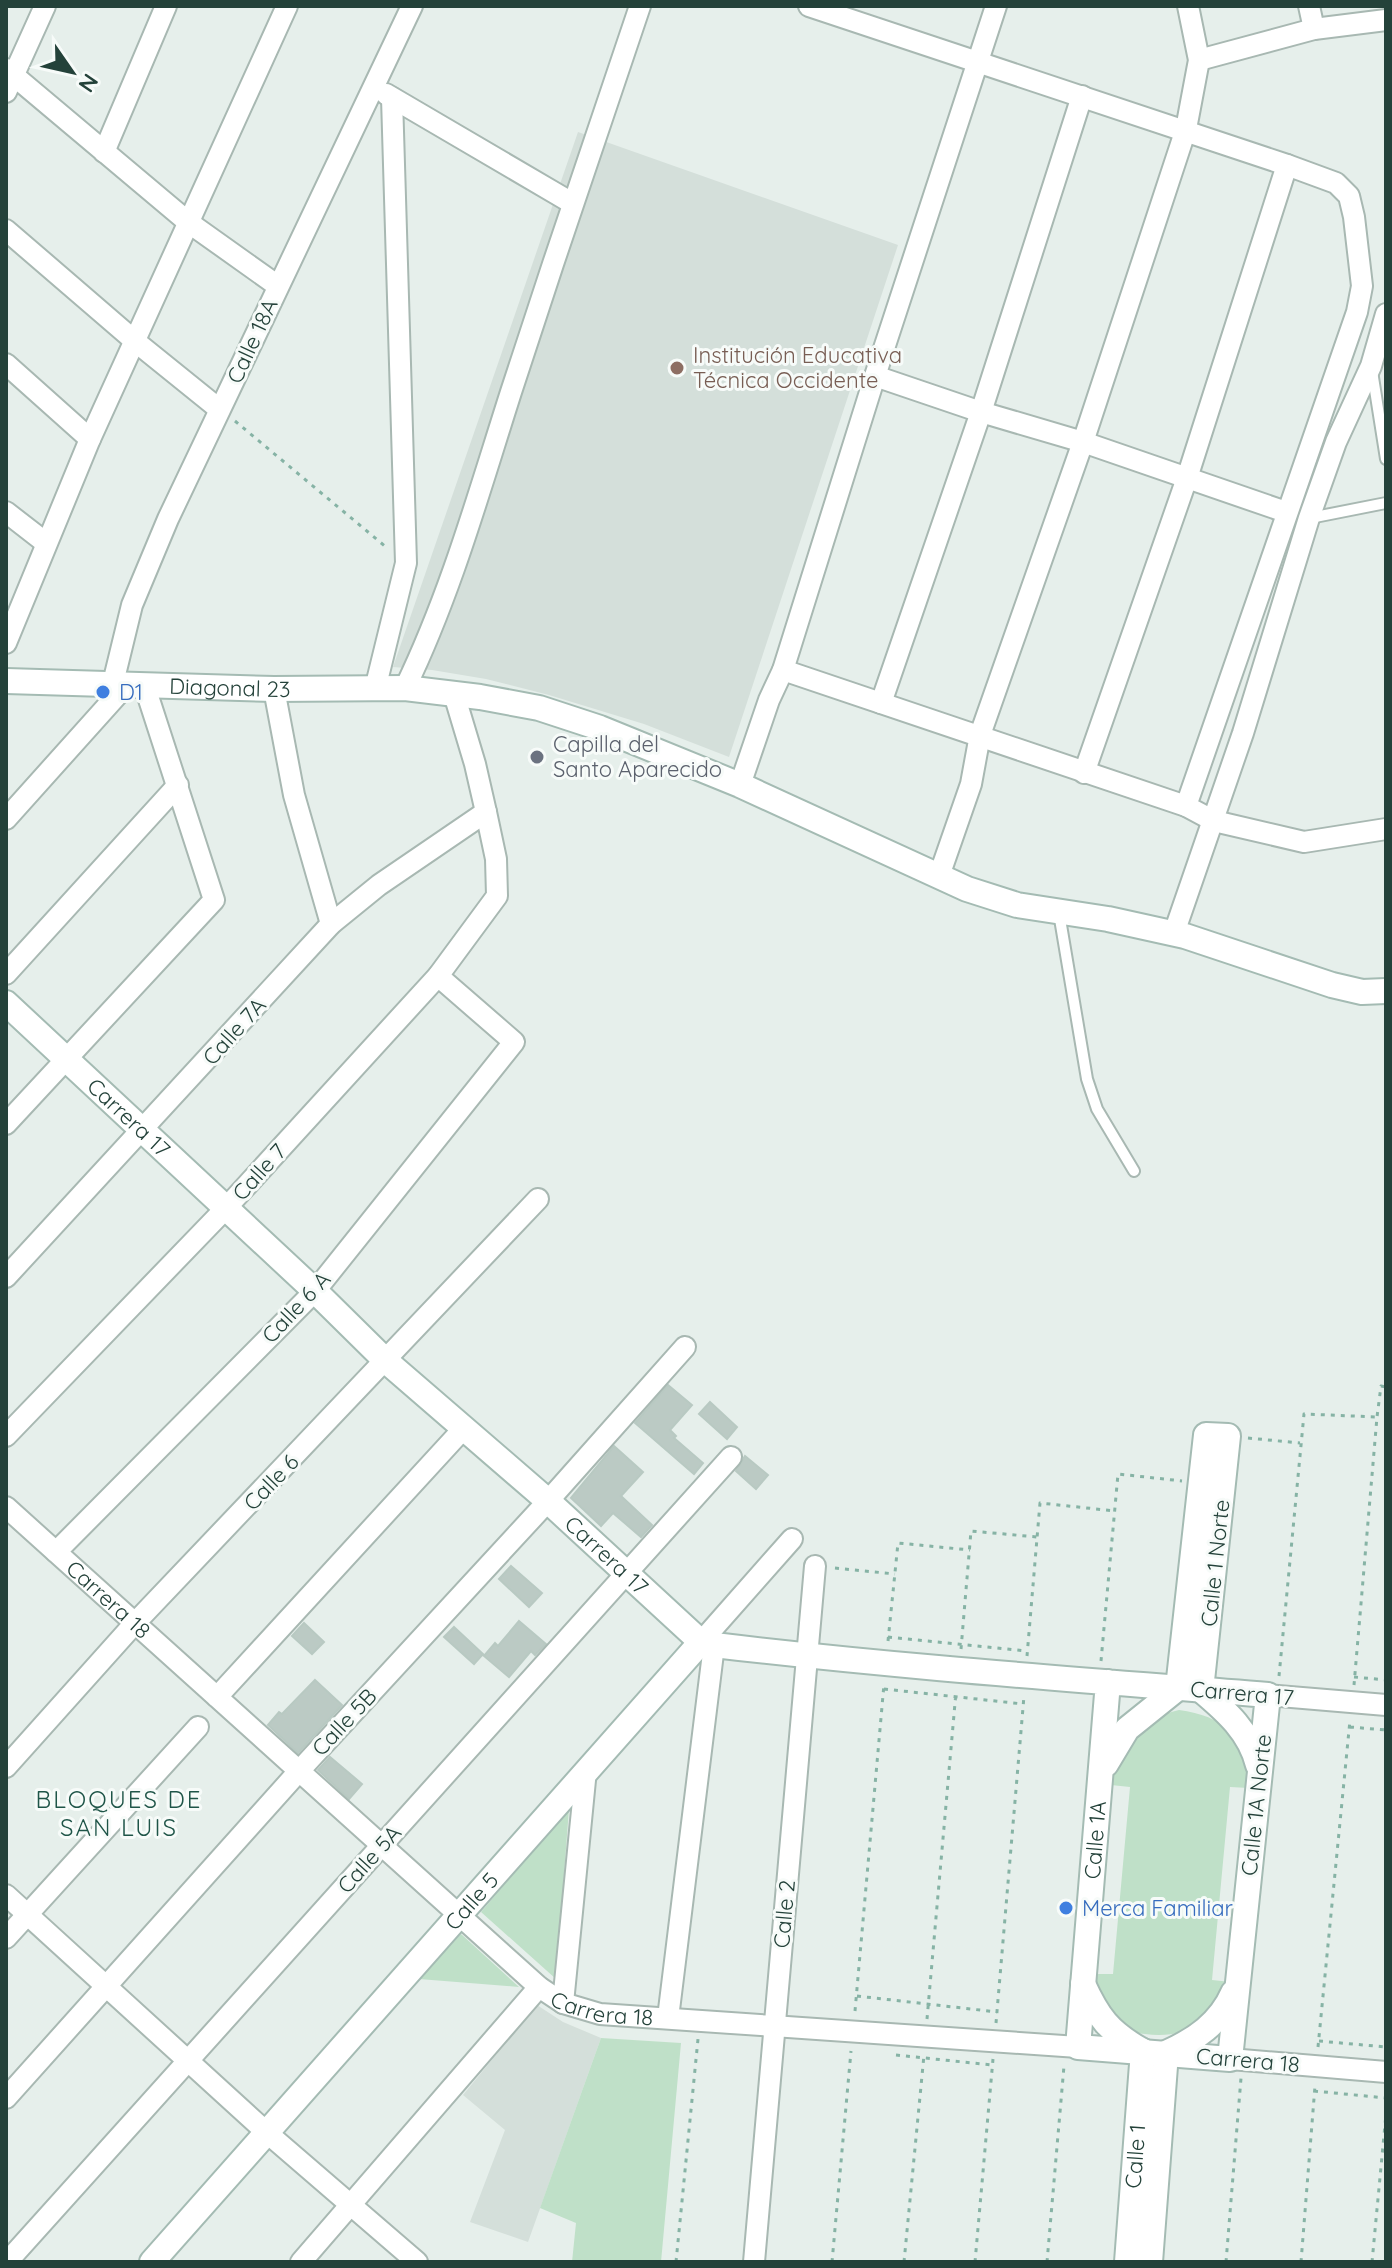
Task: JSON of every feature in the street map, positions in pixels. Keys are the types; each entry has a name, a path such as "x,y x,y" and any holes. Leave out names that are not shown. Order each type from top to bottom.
{"street":[{"path":"45,6 9,79 188,222 278,286"},
{"path":"104,152 166,6"},
{"path":"6,643 90,439 287,6"},
{"path":"405,688 455,570 572,203 640,6"},
{"path":"809,6 1186,129 1336,183 1349,196 1362,286 1357,312 1186,806"},
{"path":"740,785 769,700 783,670 996,6"},
{"path":"939,876 971,784 980,735 1083,442 1186,129 1199,60 1188,6"},
{"path":"1309,6 1314,29"},
{"name":"Calle 18A","path":"128,683 132,605 144,574 373,87 405,9"},
{"path":"1199,60 1314,29 1386,20"},
{"path":"373,87 572,203"},
{"path":"881,703 981,412 1082,96"},
{"path":"375,689 406,563 392,98"},
{"path":"1084,773 1187,478 1287,165"},
{"path":"6,230 219,409"},
{"path":"1174,933 1214,821 1309,518 1336,442 1371,366 1386,314"},
{"path":"6,364 90,439"},
{"path":"875,376 1083,442 1286,512"},
{"path":"6,512 46,543"},
{"path":"783,670 1186,806 1214,821 1304,842 1386,829"},
{"name":"Diagonal 23","path":"6,681 274,689 405,688 539,708 600,728 740,785 967,889 1017,905 1174,933 1332,985 1362,992 1386,991"},
{"path":"6,819 128,683 178,785 214,900 6,1124"},
{"path":"274,689 294,795 331,924"},
{"path":"454,694 486,812"},
{"path":"6,974 178,785"},
{"name":"Calle 7A","path":"6,1277 331,924 379,885 486,812"},
{"name":"Calle 7","path":"6,1436 226,1208 438,976 497,896 496,859 486,812"},
{"name":"Calle 6 A","path":"56,1552 315,1291 514,1042 438,976"},
{"name":"Carrera 17","path":"6,1003 386,1361 707,1644 958,1671 1386,1705"},
{"name":"Calle 6","path":"6,1767 135,1623 538,1199"},
{"name":"Calle 5B","path":"6,2098 685,1347"},
{"path":"217,1697 464,1428"},
{"path":"1190,1689 1201,1483 1217,1436"},
{"name":"Calle 1 Norte","path":"1190,1689 1217,1436"},
{"name":"Calle 5A","path":"7,2262 731,1457"},
{"name":"Carrera 18","path":"6,1507 380,1846 539,1987 563,2003 600,2014 1155,2052 1386,2072"},
{"name":"Calle 5","path":"152,2262 586,1770 707,1644 792,1539"},
{"name":"Calle 2","path":"754,2262 815,1566"},
{"path":"668,2018 707,1644"},
{"name":"Calle 1A","path":"1072,2046 1083,1984 1101,1773 1104,1681"},
{"path":"1190,1689 1232,1717 1254,1750 1260,1772"},
{"path":"1101,1773 1127,1729 1190,1689"},
{"name":"Calle 1A Norte","path":"1236,2059 1238,1979 1260,1772 1273,1696"},
{"path":"6,1938 198,1727"},
{"path":"563,2003 586,1770"},
{"path":"6,1895 265,2131 417,2262"},
{"path":"1083,1984 1102,2021 1118,2037 1155,2052 1199,2036 1217,2020 1229,2003 1238,1979"},
{"path":"301,2262 539,1987"},
{"path":"1150,2262 1155,2052"},
{"name":"Calle 1","path":"1127,2262 1155,2052"}],"lane":[{"path":"1371,366 1386,459"},
{"path":"1309,518 1386,503"},
{"path":"1058,911 1087,1079 1097,1109 1134,1171"}],"path":[{"path":"219,409 406,563"},
{"path":"1301,2262 1316,2066 1377,1417 1383,1386"},
{"path":"1273,1696 1304,1414 1377,1417"},
{"path":"1217,1436 1301,1443"},
{"path":"1104,1681 1118,1474 1201,1483"},
{"path":"975,2262 1040,1503 1115,1511"},
{"path":"904,2262 971,1531 1037,1537"},
{"path":"832,2262 898,1543 970,1550"},
{"path":"815,1566 895,1574"},
{"path":"888,1637 1027,1651"},
{"path":"1354,1677 1386,1680"},
{"path":"884,1689 1023,1704"},
{"path":"1350,1727 1386,1730"},
{"path":"856,1996 997,2012"},
{"path":"676,2262 700,2019"},
{"path":"1319,2041 1386,2047"},
{"path":"1047,2262 1072,2046"},
{"path":"895,2055 992,2065"},
{"path":"1226,2262 1236,2059"},
{"path":"1314,2091 1386,2098"},
{"path":"1372,2262 1386,2114"}],"shaded area":[{"name":"Institución Educativa Técnica Occidente","path":"578,132 898,245 729,757 644,724 549,695 486,679 393,667"},
{"path":"537,2005 563,2022 601,2038 528,2242 470,2222 505,2130 463,2095"}],"green space":[{"path":"1179,1710 1210,1718 1232,1733 1240,1744 1248,1771 1249,1788 1230,1787 1212,1980 1231,1982 1214,2012 1202,2023 1181,2032 1148,2034 1126,2031 1094,1987 1094,1974 1113,1974 1130,1787 1111,1785 1114,1766 1122,1748 1156,1719"},
{"path":"569,1809 556,1979 481,1912"},
{"path":"461,1934 519,1987 419,1979"},
{"path":"601,2038 681,2043 661,2262 572,2262 576,2223 540,2208"}],"building":[{"path":"668,1385 692,1405 670,1430 676,1436 674,1438 703,1463 694,1474 635,1423"},
{"path":"710,1402 737,1427 727,1439 699,1414"},
{"path":"614,1446 643,1472 621,1496 652,1525 641,1537 613,1513 601,1526 571,1498"},
{"path":"745,1456 768,1475 756,1489 736,1471"},
{"path":"511,1566 542,1593 529,1607 499,1579"},
{"path":"519,1621 546,1644 535,1655 531,1651 509,1677 484,1656 495,1643 498,1646"},
{"path":"304,1623 324,1642 312,1654 292,1636"},
{"path":"454,1627 483,1654 474,1664 444,1637"},
{"path":"315,1680 342,1705 298,1753 268,1725"},
{"path":"330,1757 362,1784 349,1799 318,1770"}],"place":[{"name":"Institución Educativa Técnica Occidente","path":"677,368"},
{"name":"D1","path":"103,692"},
{"name":"Capilla del Santo Aparecido","path":"537,757"},
{"name":"Merca Familiar","path":"1066,1908"}],"district":[{"name":"BLOQUES DE SAN LUIS","path":"119,1814"}]}
